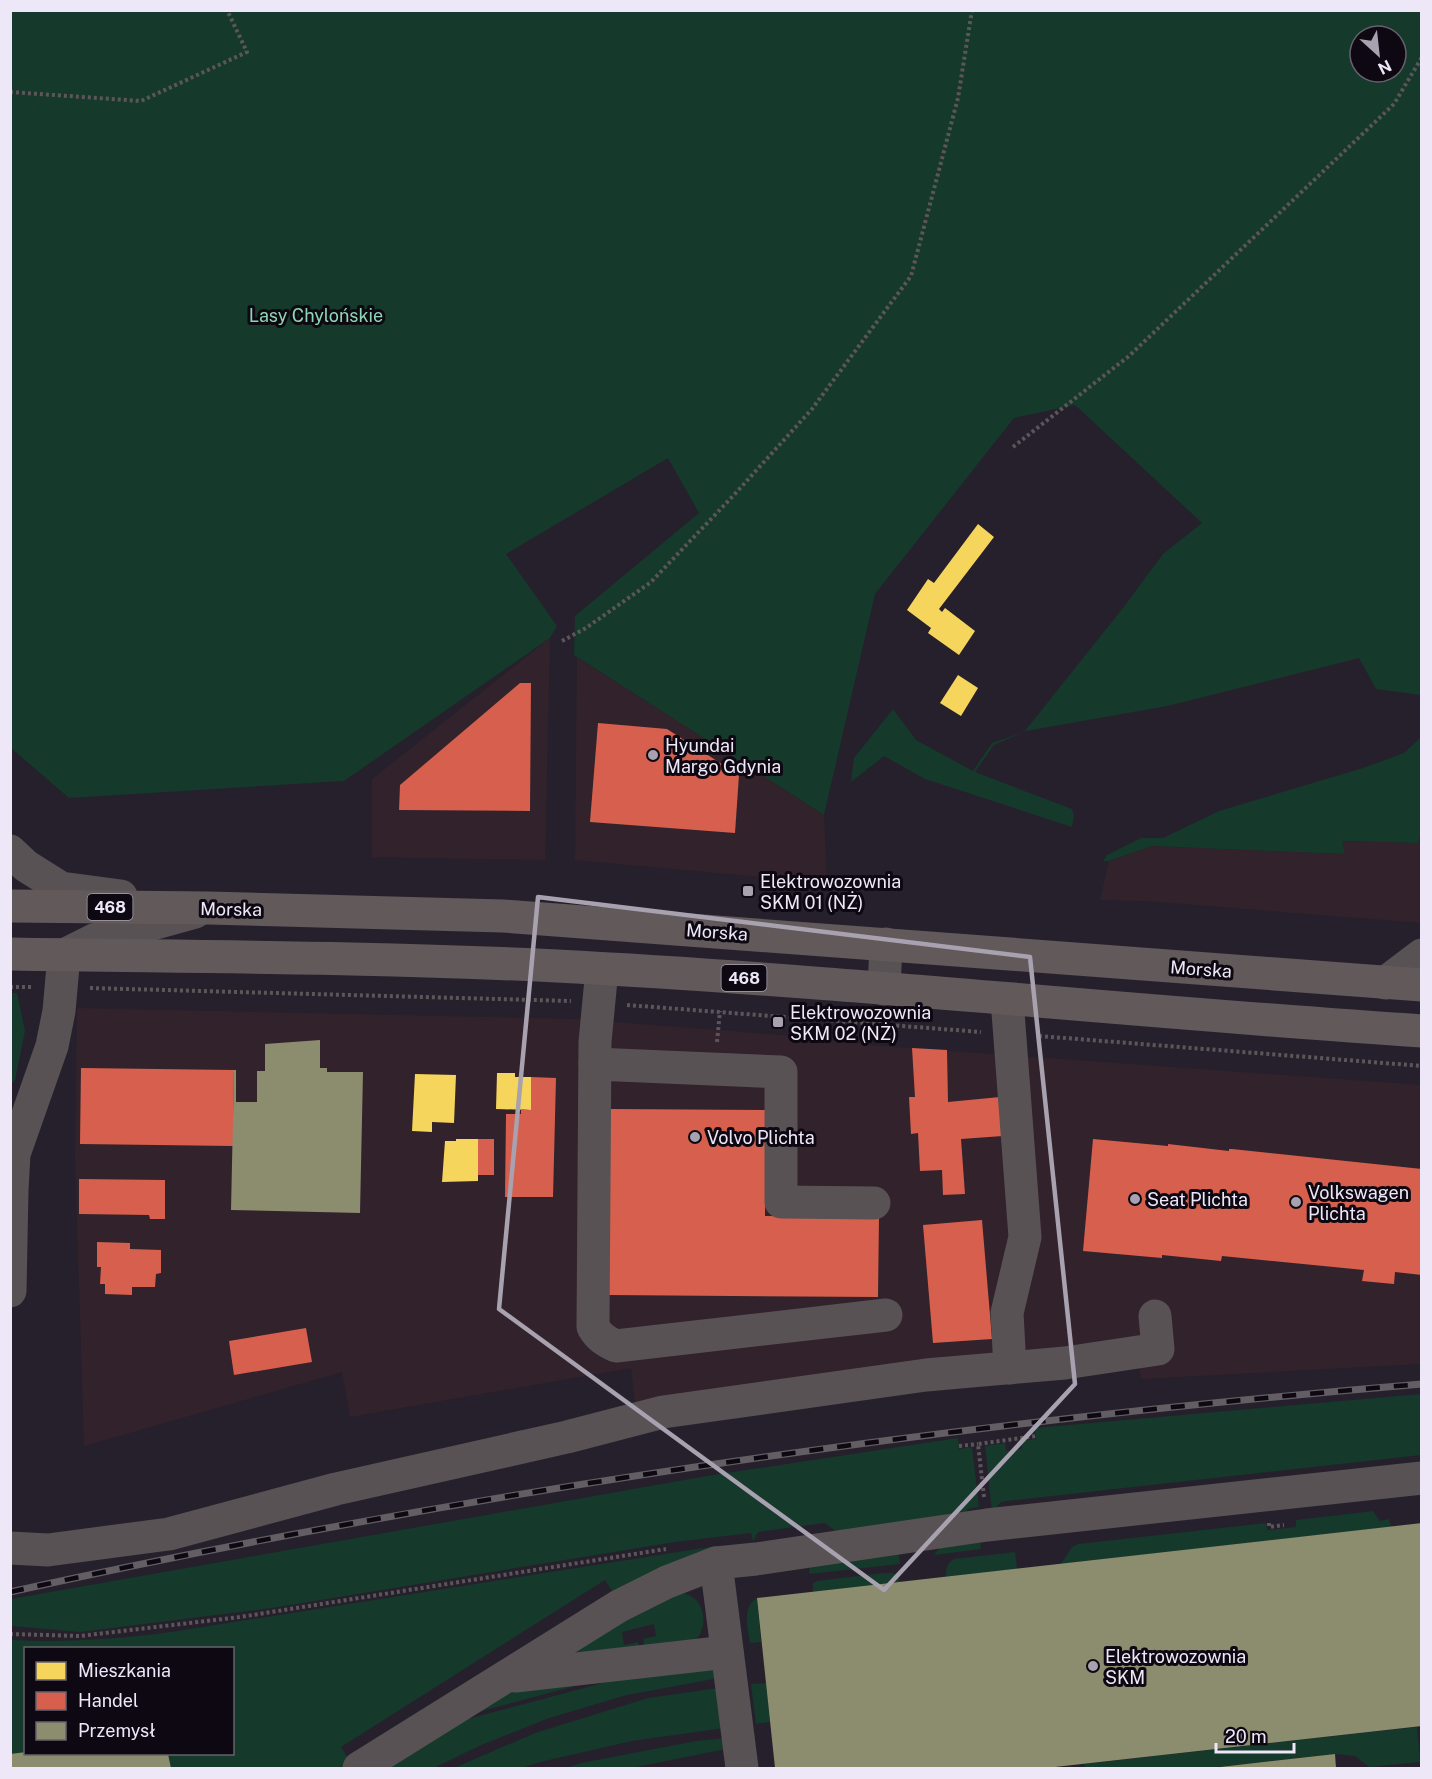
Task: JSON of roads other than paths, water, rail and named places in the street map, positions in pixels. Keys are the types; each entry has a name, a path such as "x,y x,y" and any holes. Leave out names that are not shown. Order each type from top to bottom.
{"main road":[{"name":"Morska","path":"14,910 209,908 503,916 1422,986"},
{"name":"468","path":"10,954 336,959 602,969 884,989 1260,1021 1422,1031"}],"lane":[{"path":"14,910 18,859 61,888 209,908"},
{"path":"10,1291 14,1154 52,1046 62,987 64,955 94,940 209,908"},
{"path":"884,989 886,944"},
{"path":"1386,983 1422,955"},
{"path":"602,969 595,1064 593,1327 598,1335 606,1342 616,1346 886,1315"},
{"path":"1007,999 1025,1237 1007,1313 1010,1368"},
{"path":"595,1064 781,1072 781,1202 874,1203"},
{"path":"10,1548 48,1550 169,1534 336,1489 567,1437 663,1412 926,1375 1065,1363 1158,1349 1155,1316"},
{"path":"359,1768 619,1605 716,1563 987,1525 1422,1478"},
{"path":"716,1563 741,1768"},
{"path":"507,1677 727,1652"}],"railway":[{"path":"10,1592 185,1555 360,1522 713,1464 1067,1419 1422,1384"}],"place":[{"name":"Hyundai Margo Gdynia","path":"653,755"},
{"name":"Elektrowozownia SKM 01 (NŻ)","path":"748,891"},
{"name":"Elektrowozownia SKM 02 (NŻ)","path":"778,1022"},
{"name":"Volvo Plichta","path":"695,1137"},
{"name":"Seat Plichta","path":"1135,1199"},
{"name":"Volkswagen Plichta","path":"1296,1202"},
{"name":"Elektrowozownia SKM","path":"1093,1666"}],"park label":[{"name":"Lasy Chylońskie","path":"316,315"}]}
